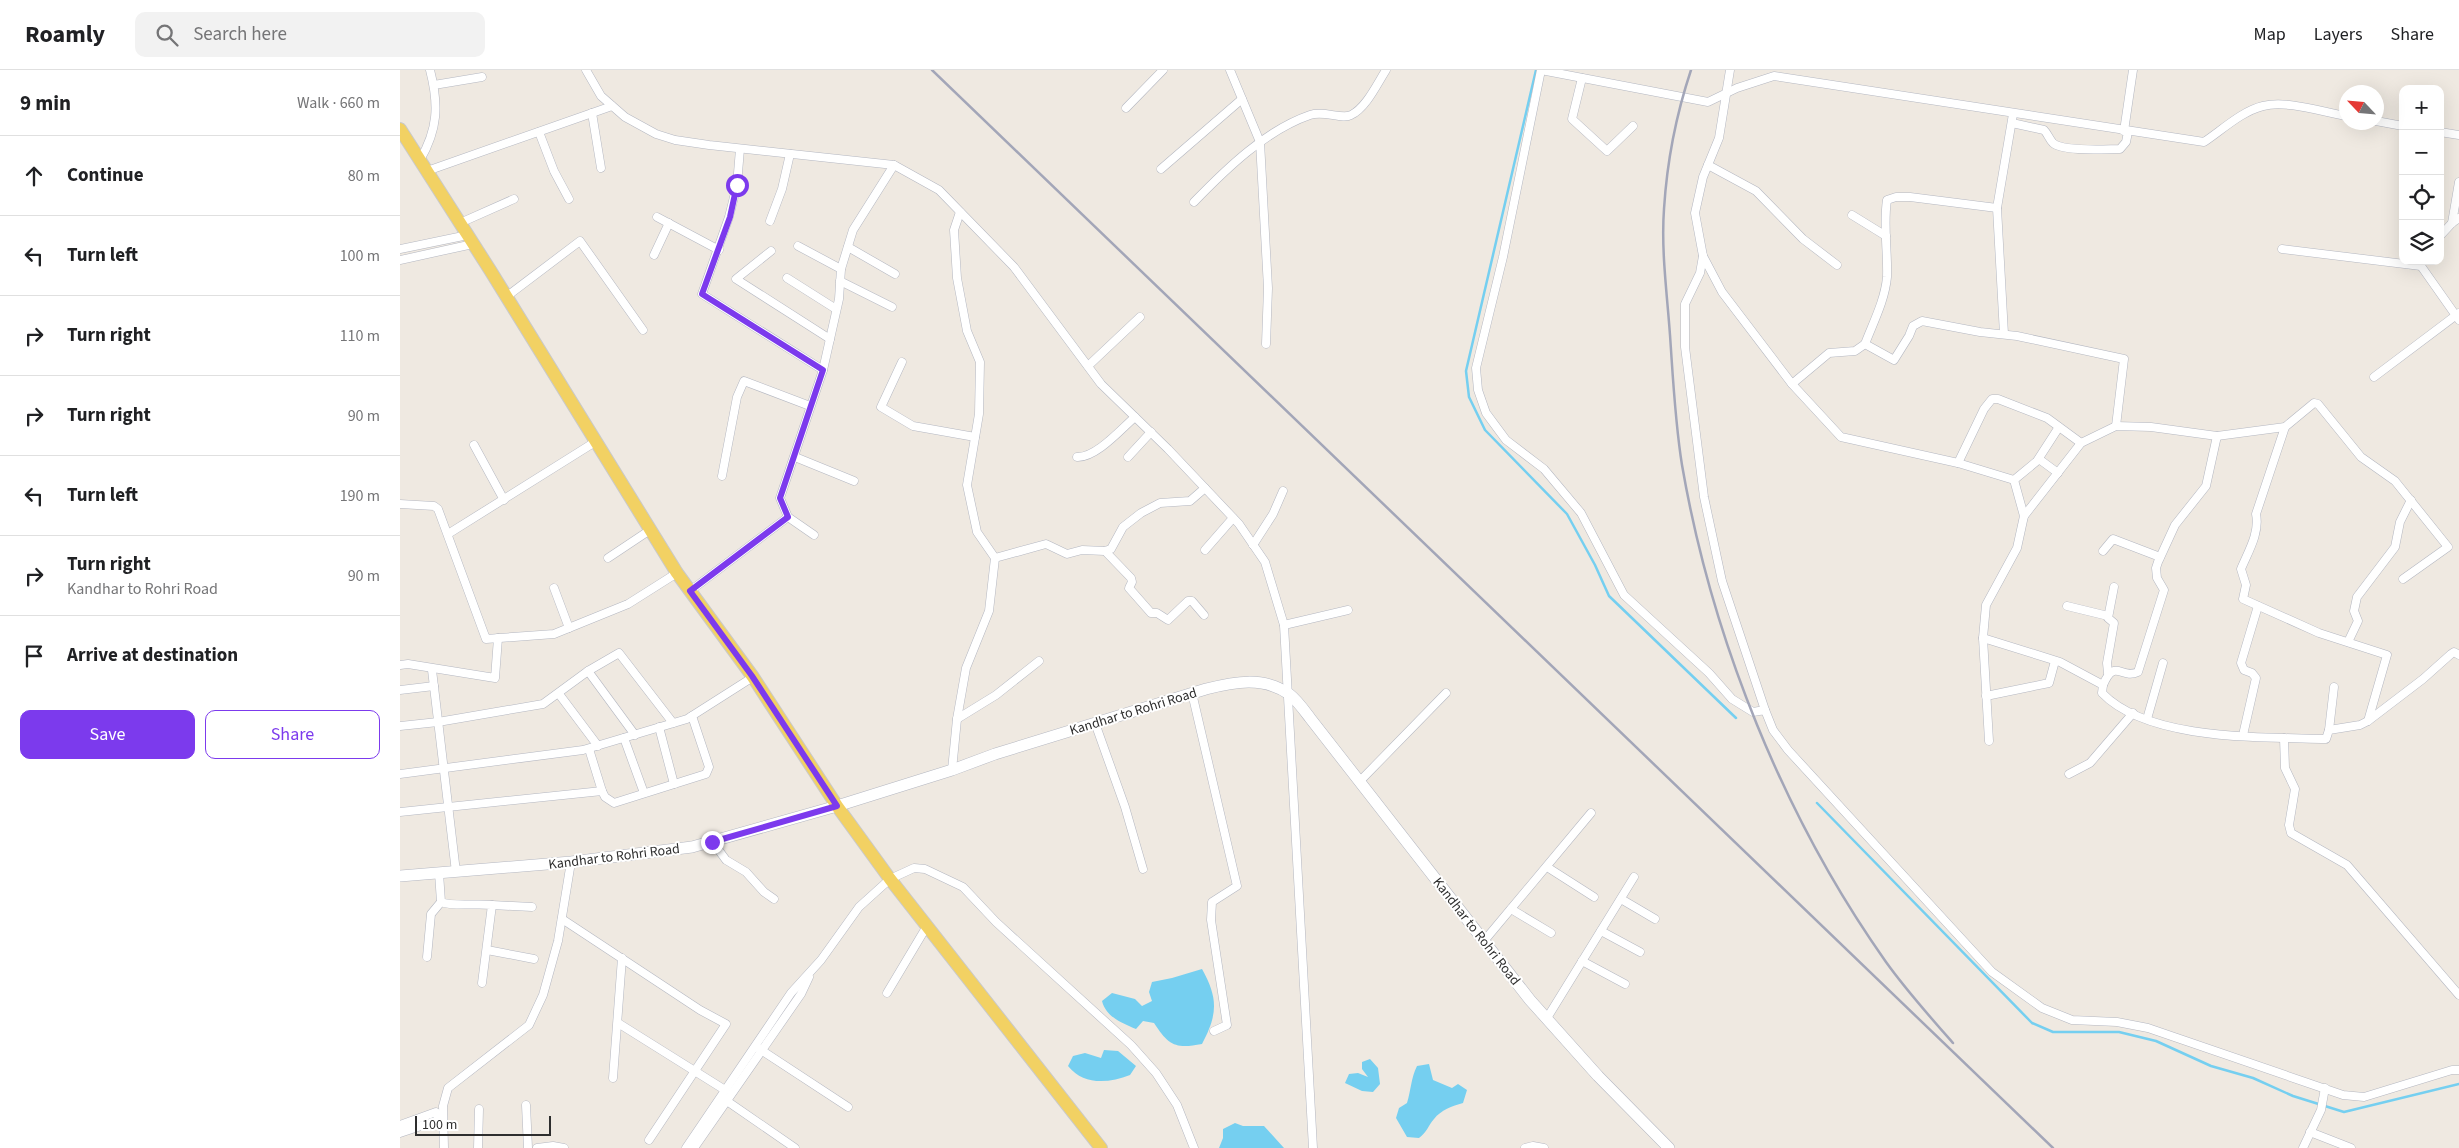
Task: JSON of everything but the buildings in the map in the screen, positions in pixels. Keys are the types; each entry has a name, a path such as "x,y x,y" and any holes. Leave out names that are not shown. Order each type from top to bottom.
{"main road":[{"path":"400,129 471,239 594,442 677,573 752,676 837,806 890,879 1101,1148"}],"street":[{"path":"420,160 435,124 434,84 430,70"},
{"path":"586,70 601,96 625,117 656,134 675,140 740,149 894,165 939,190 1014,267 1101,384 1151,432 1233,518 1265,562 1284,625 1290,695 1313,1148"},
{"path":"1230,70 1260,142 1268,288 1266,344"},
{"path":"1194,202 1220,175 1260,142 1304,117 1318,112 1348,117 1353,114 1375,89 1386,70"},
{"path":"1765,710 1752,712 1732,699 1708,673 1624,594 1581,513 1544,469 1506,440 1486,413 1478,390 1476,368 1503,257 1541,70 1708,102 1775,73 2014,114 2204,142 2246,114 2262,106 2274,105 2312,109 2339,115"},
{"path":"1730,70 1719,138 1708,165 1695,213 1703,256 1722,292 1792,384 1841,437 1958,463 2014,480"},
{"path":"2012,123 2044,130 2052,142 2058,146 2100,150 2120,149 2126,142 2133,70"},
{"path":"1126,108 1157,72"},
{"path":"434,84 482,77"},
{"path":"1582,78 1572,120 1607,151 1633,126"},
{"path":"1160,169 1242,99"},
{"path":"427,171 612,106"},
{"path":"592,113 601,168"},
{"path":"2004,334 1997,208 2014,114"},
{"path":"2384,123 2399,125"},
{"path":"539,132 554,171 569,199"},
{"path":"2444,133 2459,135"},
{"path":"740,149 737,185 719,250 702,294 823,370"},
{"path":"770,221 782,189 790,154"},
{"path":"814,534 788,517 780,498 823,370 836,309 841,269 853,230 894,165"},
{"path":"1708,165 1756,191 1802,239 1837,266"},
{"path":"2452,223 2459,182"},
{"path":"1792,384 1829,353 1855,351 1865,344 1883,298 1887,280 1885,212 1887,200 1896,197 1997,208"},
{"path":"460,223 514,199"},
{"path":"952,770 957,718 966,668 989,611 995,558 978,532 966,485 979,414 980,362 967,331 957,278 954,230 960,212"},
{"path":"1852,215 1886,236"},
{"path":"657,217 719,250"},
{"path":"2444,232 2459,218"},
{"path":"654,255 669,223"},
{"path":"400,249 471,239"},
{"path":"400,260 471,239"},
{"path":"506,297 580,241 643,330"},
{"path":"798,246 841,269"},
{"path":"848,247 896,274"},
{"path":"2282,249 2399,262"},
{"path":"771,251 736,279 830,339"},
{"path":"1703,256 1700,273 1685,304 1685,347 1704,497 1722,581 1773,730 1788,750 1865,836 1953,927 1992,972 2042,1008 2072,1020 2117,1022 2148,1028 2343,1095 2364,1097 2452,1070 2459,1070"},
{"path":"2374,377 2458,316 2423,265"},
{"path":"787,278 836,309"},
{"path":"840,281 892,307"},
{"path":"1088,366 1140,317"},
{"path":"1865,344 1894,360 1917,322 2004,334 2124,359 2116,426"},
{"path":"902,362 881,407 913,426 975,437"},
{"path":"722,476 737,397 744,381 810,406"},
{"path":"1958,463 1984,409 1992,399 1998,399 2047,418 2081,443"},
{"path":"2368,721 2387,655 2319,633 2242,599 2246,585 2241,569 2255,534 2258,523 2256,514 2285,427 2314,403 2318,404 2361,457 2395,482 2448,547 2403,579"},
{"path":"1077,457 1084,458 1101,447 1135,417"},
{"path":"1989,742 1983,638 1986,605 2017,548 2024,516 2081,443 2116,426 2152,427 2217,436 2285,427"},
{"path":"2014,480 2038,459 2059,427"},
{"path":"1128,457 1151,432"},
{"path":"2108,673 2112,670 2133,674 2138,672 2164,590 2158,578 2156,568 2175,525 2206,486 2217,436"},
{"path":"448,534 594,442"},
{"path":"474,445 504,500"},
{"path":"795,457 854,481"},
{"path":"2038,459 2058,473"},
{"path":"2014,480 2024,516"},
{"path":"995,558 1046,544 1067,554 1082,550 1105,551 1114,545 1123,527 1141,513 1160,503 1190,502 1205,488"},
{"path":"1253,545 1273,514 1284,491"},
{"path":"2348,642 2358,621 2354,611 2356,597 2395,547 2400,522 2411,500"},
{"path":"400,504 434,506 438,509 486,639 554,634 628,604 677,573"},
{"path":"690,591 788,517"},
{"path":"1205,550 1233,518"},
{"path":"608,558 650,530"},
{"path":"2103,551 2113,539 2160,557"},
{"path":"1105,551 1131,578 1132,582 1129,588 1152,613 1157,613 1168,620 1188,601 1192,601 1204,615"},
{"path":"2108,616 2114,587"},
{"path":"554,588 569,628"},
{"path":"2067,606 2108,616 2114,623 2107,663 2108,673 2103,685 2102,694 2133,713 2161,725 2214,735 2326,739 2329,730 2334,687"},
{"path":"2242,735 2256,678 2252,673 2244,670 2242,663 2258,606"},
{"path":"1284,625 1348,610"},
{"path":"400,665 408,664 432,670 495,678 498,638"},
{"path":"1983,638 2071,667 2103,685"},
{"path":"2329,730 2360,725 2368,721 2423,679 2451,654 2454,652 2459,655"},
{"path":"400,726 438,722 543,704 588,671 619,653 673,723"},
{"path":"957,718 996,695 1039,661"},
{"path":"1986,696 2049,683 2055,661"},
{"path":"2147,719 2163,663"},
{"path":"432,670 442,769 456,872"},
{"path":"588,671 635,735"},
{"path":"400,774 589,749 692,716 752,676"},
{"name":"Kandhar to Rohri Road","path":"400,876 571,862 692,847 837,806 952,770 995,754 1192,693 1239,681 1266,683 1290,695 1547,1018 1598,1076 1669,1148"},
{"path":"400,690 434,686"},
{"path":"1360,782 1446,692"},
{"path":"1192,693 1237,886 1212,902 1211,920 1227,1025 1214,1032"},
{"path":"559,694 598,746"},
{"path":"2069,774 2090,763 2133,713"},
{"path":"589,749 605,798 614,803 644,794 706,774 708,771 692,716"},
{"path":"1095,723 1125,807 1143,869"},
{"path":"660,727 674,784"},
{"path":"624,738 644,794"},
{"path":"2284,738 2284,768 2295,789 2288,825 2291,834 2347,865 2459,995"},
{"path":"400,812 602,791"},
{"path":"1484,941 1591,813"},
{"path":"712,842 726,860 746,872 764,892 774,899"},
{"path":"444,1148 443,1106 448,1088 529,1025 543,995 562,919 571,862"},
{"path":"1547,866 1594,897"},
{"path":"690,1147 791,993 812,971 859,907 890,879 914,868 925,869 963,887 996,922 1131,1045 1156,1073 1177,1105 1194,1148"},
{"path":"426,957 431,914 441,902 439,873"},
{"path":"1547,1018 1634,877"},
{"path":"1620,899 1655,919"},
{"path":"441,902 449,906 464,903 532,907"},
{"path":"482,983 492,905"},
{"path":"1511,910 1551,933"},
{"path":"562,919 700,1010 726,1024 650,1140"},
{"path":"887,993 927,926"},
{"path":"1601,931 1640,952"},
{"path":"487,950 534,959"},
{"path":"613,1078 622,958"},
{"path":"1582,961 1625,984"},
{"path":"724,1096 762,1050 801,994 812,971"},
{"path":"618,1023 694,1071 724,1096 795,1148"},
{"path":"755,1046 848,1107"},
{"path":"2303,1148 2321,1110 2326,1088"},
{"path":"526,1105 528,1148"},
{"path":"478,1148 479,1109"},
{"path":"400,1125 436,1112 438,1120 400,1133"},
{"path":"2310,1132 2351,1148"},
{"path":"537,1148 553,1146 564,1148"},
{"path":"1525,1148 1533,1146 1544,1148"}],"water":[{"path":"1202,969 1211,989 1214,1006 1211,1024 1202,1044 1179,1046 1164,1037 1154,1023 1143,1021 1136,1029 1120,1022 1104,1007 1102,1001 1112,993 1135,999 1142,1006 1152,1001 1149,992 1152,982"},
{"path":"1104,1050 1118,1051 1136,1066 1130,1075 1114,1080 1089,1080 1081,1077 1068,1066 1073,1056 1085,1053 1101,1058"},
{"path":"1370,1059 1378,1068 1380,1084 1373,1092 1362,1091 1345,1083 1349,1074 1358,1073 1368,1077 1362,1069 1362,1062"},
{"path":"1429,1064 1433,1080 1452,1088 1458,1084 1467,1090 1463,1103 1440,1113 1419,1138 1407,1137 1396,1118 1399,1108 1407,1103 1413,1075 1417,1066"},
{"path":"1235,1123 1243,1126 1264,1126 1284,1148 1219,1148 1223,1138 1223,1129"}],"waterway":[{"path":"1536,70 1466,371 1469,397 1485,430 1567,514 1595,565 1609,596 1736,718"},
{"path":"1817,803 2032,1023 2053,1032 2119,1032 2156,1041 2211,1066 2253,1078 2293,1096 2344,1112 2459,1084"}],"railway":[{"path":"932,70 2053,1148"},
{"path":"1691,70 1681,104 1670,156 1663,224 1664,256 1674,400 1682,465 1695,530 1712,596 1733,661 1757,725 1815,848 1849,906 1886,962 1953,1043"}],"route":[{"path":"712,842 837,806 752,676 690,591 788,517 780,498 823,370 702,294 730,217 737,185"}]}
